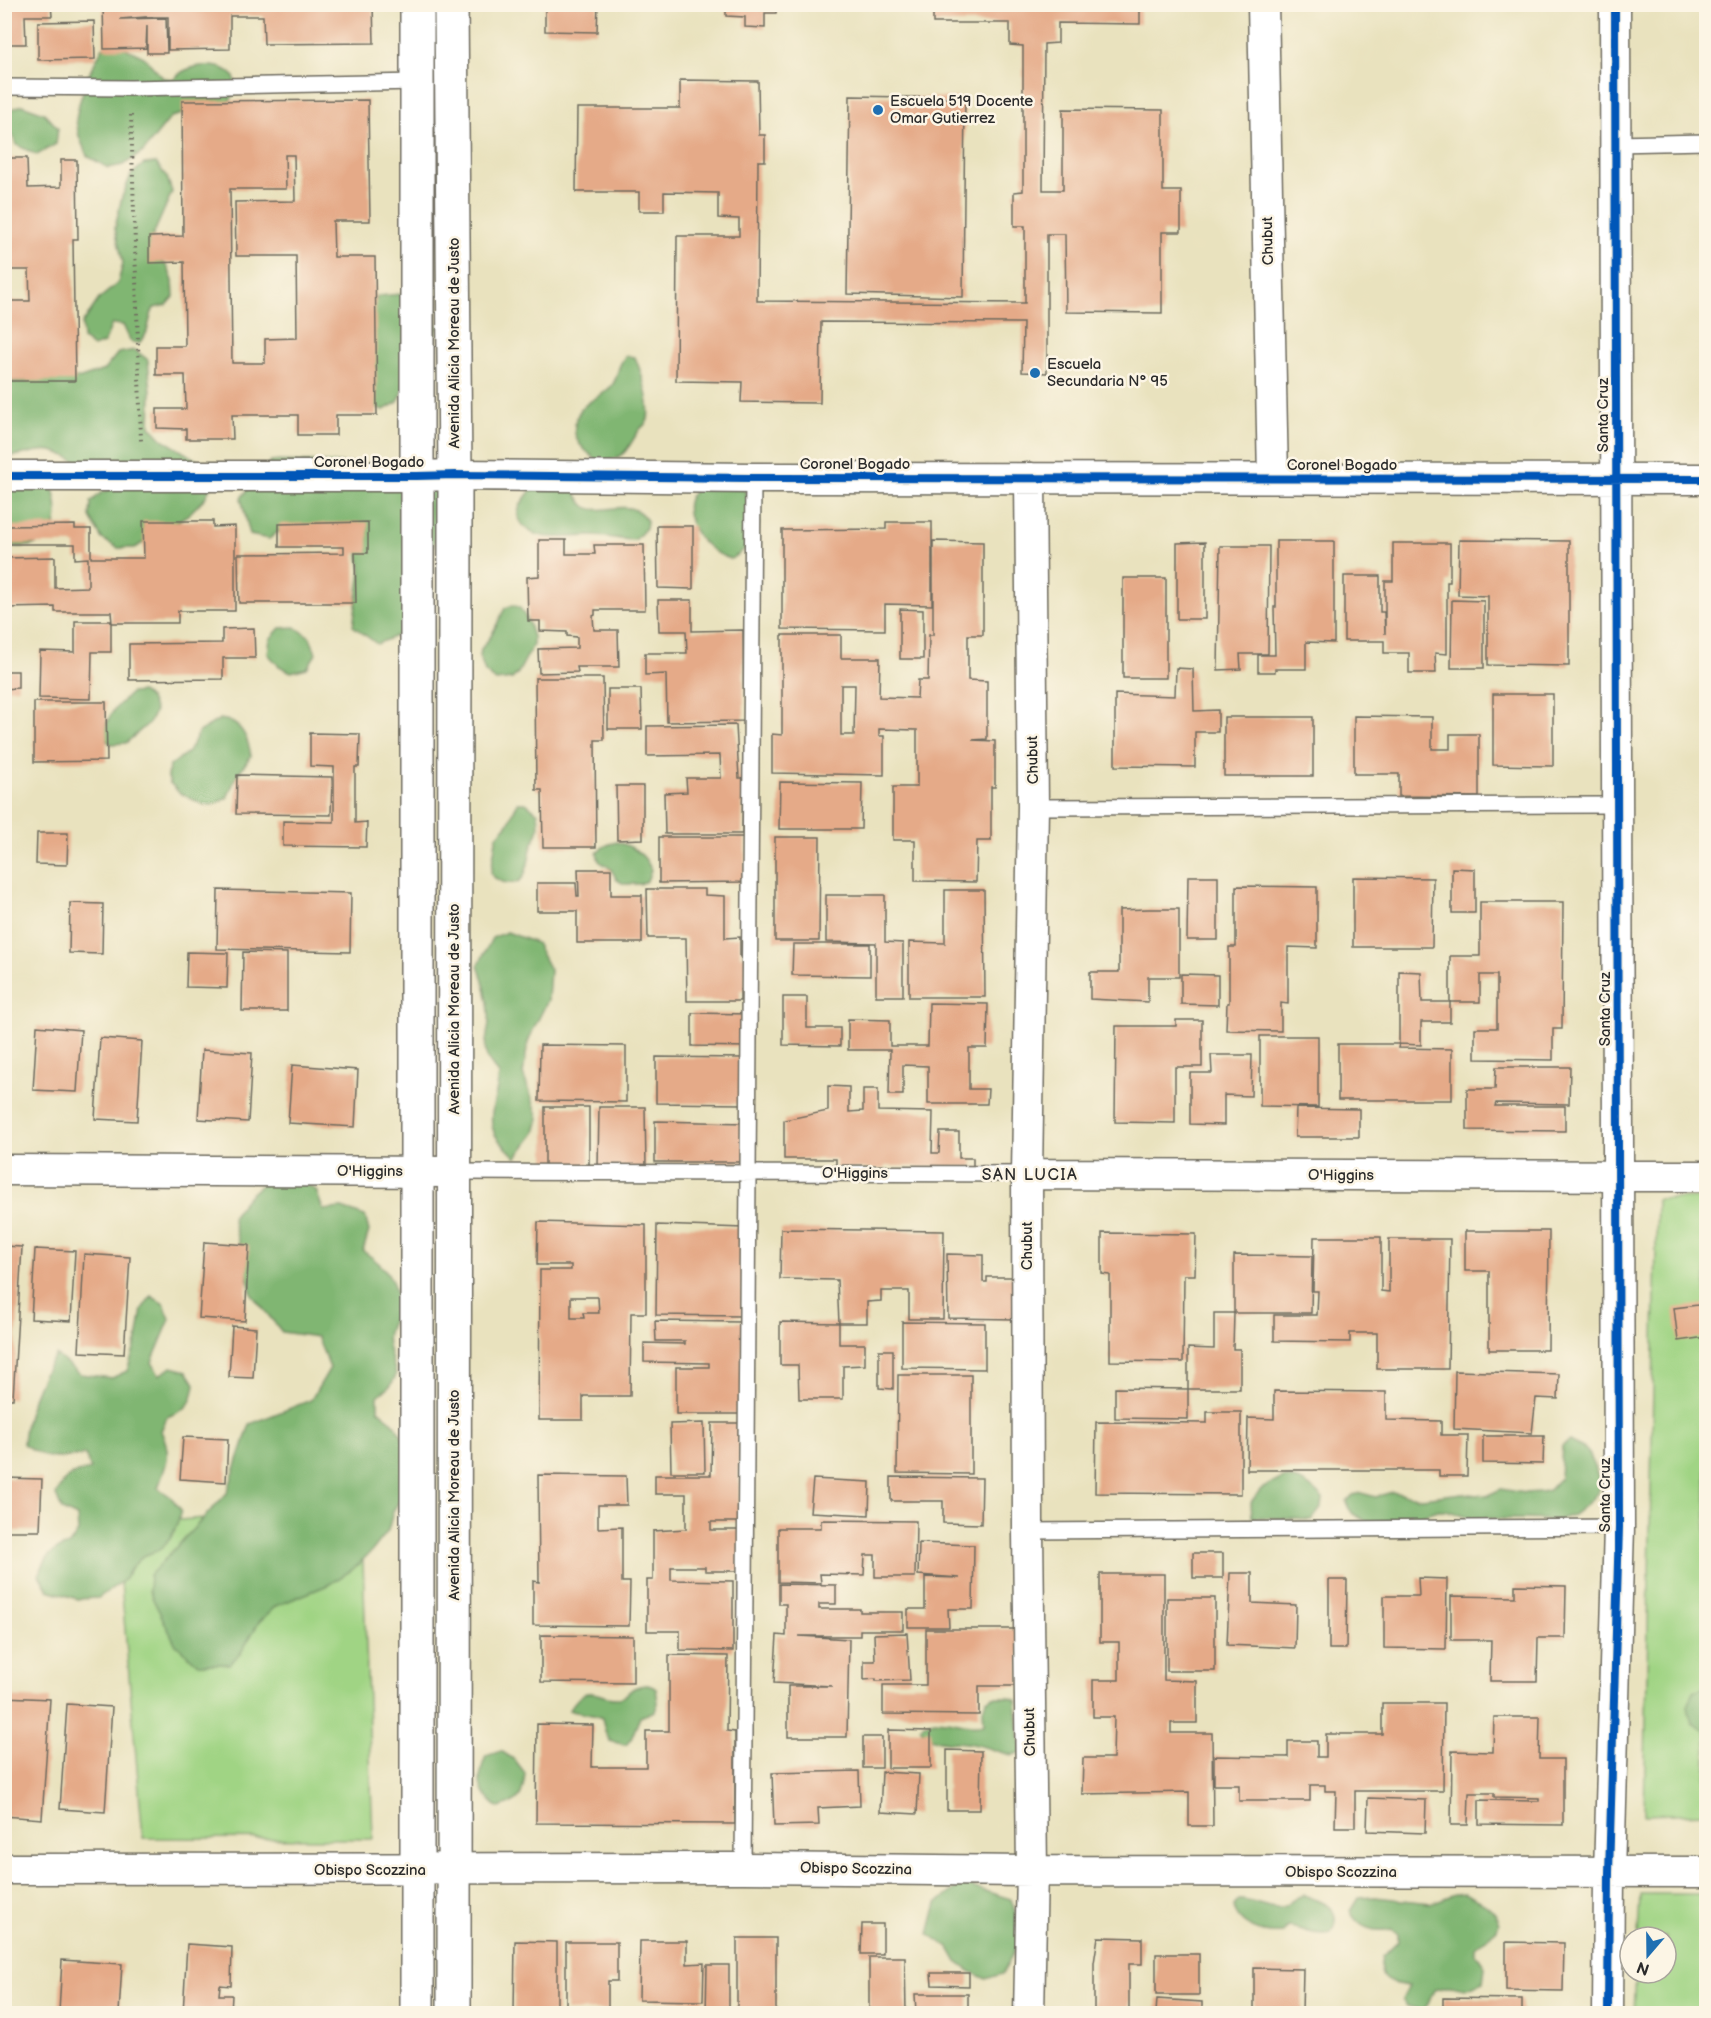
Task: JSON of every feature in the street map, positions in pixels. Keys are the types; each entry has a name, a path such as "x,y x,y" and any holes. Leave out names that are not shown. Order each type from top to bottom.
{"main road":[{"path":"417,4 417,2013"},
{"name":"Avenida Alicia Moreau de Justo","path":"451,4 455,475 453,2013"}],"street":[{"name":"Chubut","path":"1263,4 1273,478"},
{"name":"Santa Cruz","path":"1608,2013 1609,1873 1619,1527 1616,4"},
{"name":"Coronel Bogado","path":"4,476 1707,479"},
{"name":"Chubut","path":"1029,2013 1032,1871 1027,1174 1033,807 1030,478"},
{"name":"O'Higgins","path":"4,1170 454,1172"},
{"name":"O'Higgins","path":"1027,1174 1707,1176"},
{"name":"Obispo Scozzina","path":"4,1869 742,1868 1707,1872"}],"lane":[{"path":"4,87 131,88 417,82"},
{"path":"1616,144 1707,142"},
{"path":"742,1868 753,478"},
{"path":"1033,807 1618,805"},
{"name":"O'Higgins","path":"454,1172 1027,1174"},
{"path":"1028,1531 1619,1527"}],"path":[{"path":"131,88 142,476"}],"green space":[{"path":"115,43 144,57 163,78 174,79 183,71 195,67 216,67 225,70 232,74 236,82 235,91 229,102 171,117 143,152 123,165 108,168 87,156 79,136 76,120 89,74 102,49 107,44"},
{"path":"22,105 44,113 58,128 56,144 37,155 17,145 9,130 5,130 5,112"},
{"path":"156,163 167,177 172,192 150,242 152,254 167,266 173,281 174,297 167,305 154,308 147,331 139,343 131,342 123,325 112,324 104,343 93,347 83,339 82,324 99,299 118,283 123,263 115,228 122,197 131,175 144,164"},
{"path":"402,294 429,310 438,327 434,339 414,352 412,373 398,402 384,410 369,405 365,317 378,296"},
{"path":"135,350 148,360 151,392 150,426 162,439 203,464 212,484 205,498 189,514 135,548 118,548 102,539 90,517 91,502 102,492 117,488 77,462 51,451 45,450 16,456 5,455 4,382 81,378 104,370 118,353"},
{"path":"626,356 635,357 640,370 647,396 648,419 623,454 612,460 600,461 587,452 577,440 575,423 580,411 613,384"},
{"path":"271,461 429,465 444,501 428,569 403,633 377,644 353,626 361,571 356,532 283,528 269,539 250,535 241,498"},
{"path":"4,466 52,486 56,504 56,521 49,535 33,545 5,546"},
{"path":"728,475 749,495 758,509 759,517 752,540 731,559 715,552 704,543 694,530 688,514 689,498 694,491"},
{"path":"572,486 585,506 600,510 633,509 647,521 646,528 635,540 593,536 545,537 528,530 521,523 519,509 531,490"},
{"path":"513,605 520,608 528,621 533,645 518,673 512,679 496,681 485,672 480,657 481,649 491,636 505,608"},
{"path":"295,627 310,637 316,654 307,668 291,672 279,666 268,654 270,639 280,628"},
{"path":"142,692 150,699 155,711 150,722 126,743 111,744 105,739 105,732 112,713 131,693"},
{"path":"220,719 233,723 242,731 248,742 251,756 237,775 227,798 213,805 204,805 181,794 170,783 167,775 170,766 188,752 200,731"},
{"path":"518,803 526,803 538,813 538,829 523,878 514,883 507,883 491,874 497,836 509,822"},
{"path":"617,842 633,849 646,860 651,870 647,881 640,884 624,884 617,880 611,869 599,861 597,853"},
{"path":"507,932 536,943 550,970 548,1000 528,1042 523,1074 539,1118 535,1133 516,1158 498,1139 493,1129 492,1114 499,1074 491,1065 485,1051 489,1023 488,1007 478,966 492,938"},
{"path":"295,1178 316,1190 323,1210 342,1208 365,1216 369,1231 363,1251 380,1264 393,1284 398,1313 392,1321 387,1336 396,1375 391,1385 378,1396 378,1410 395,1424 406,1443 402,1497 393,1511 388,1531 373,1550 352,1570 328,1585 276,1606 259,1622 240,1654 229,1664 198,1664 176,1645 149,1591 150,1575 227,1493 250,1424 311,1400 330,1368 317,1337 282,1332 252,1295 232,1217 247,1197 266,1181"},
{"path":"1706,1198 1706,1813 1644,1815 1657,1199"},
{"path":"151,1296 164,1304 170,1319 152,1362 159,1375 172,1367 187,1371 195,1384 190,1402 184,1409 167,1417 161,1431 167,1447 167,1460 158,1488 171,1497 181,1510 170,1539 159,1550 143,1556 124,1580 98,1598 78,1599 48,1590 39,1575 50,1555 57,1549 69,1545 78,1532 77,1517 62,1510 56,1495 62,1483 69,1476 91,1469 85,1455 53,1458 40,1454 23,1444 26,1422 38,1386 56,1355 80,1374 112,1378 127,1371 137,1340 142,1309"},
{"path":"1570,1441 1585,1449 1590,1455 1601,1485 1587,1504 1573,1515 1558,1520 1470,1518 1446,1510 1438,1510 1414,1518 1373,1522 1353,1514 1348,1507 1347,1501 1353,1495 1361,1493 1376,1497 1392,1492 1422,1498 1462,1493 1486,1496 1501,1489 1525,1493 1549,1490 1560,1478 1562,1446"},
{"path":"1283,1478 1295,1479 1305,1484 1323,1499 1322,1507 1312,1520 1252,1517 1251,1502 1261,1489"},
{"path":"361,1506 373,1839 143,1838 116,1525"},
{"path":"648,1685 656,1688 658,1703 655,1711 640,1717 626,1745 610,1741 602,1718 569,1710 576,1700 588,1693 619,1698 634,1688"},
{"path":"1701,1688 1706,1689 1706,1731 1692,1723 1687,1706 1693,1692"},
{"path":"993,1697 1009,1697 1016,1700 1021,1752 1013,1755 977,1745 943,1742 930,1738 920,1727 937,1721 968,1725 984,1724 983,1709 986,1700"},
{"path":"501,1751 515,1760 525,1773 520,1796 512,1803 499,1808 486,1797 480,1779 486,1756"},
{"path":"962,1884 1011,1899 1016,1915 1017,1946 1002,1974 986,1979 971,1972 957,1962 949,1948 929,1934 937,1903"},
{"path":"1464,1893 1490,1908 1500,1924 1476,1946 1476,1954 1485,1967 1483,1982 1466,1989 1450,1986 1434,1990 1423,2010 1407,2006 1402,2000 1409,1986 1386,1980 1381,1972 1382,1957 1398,1942 1398,1934 1392,1929 1367,1928 1357,1922 1350,1911 1358,1898 1375,1897 1431,1903"},
{"path":"1640,1894 1706,1894 1706,2013 1634,2013 1635,1985 1678,1985 1678,1925 1639,1925"},
{"path":"1304,1895 1325,1904 1333,1912 1335,1918 1331,1933 1320,1934 1288,1927 1283,1933 1260,1931 1240,1919 1234,1906 1239,1900 1281,1908"}],"building":[{"path":"4,4 51,4 52,16 25,16 26,44 4,44"},
{"path":"103,4 373,4 374,43 264,44 263,16 230,16 230,49 168,50 168,17 145,17 120,19 166,18 167,53 147,53 147,25 146,48 104,49"},
{"path":"545,4 598,4 597,32 545,31"},
{"path":"726,4 777,4 776,13 765,13 765,28 745,27 745,17 726,16"},
{"path":"933,4 1140,4 1140,24 1058,23 1058,43 1044,44 1043,190 1063,190 1063,109 1163,110 1163,191 1181,191 1181,232 1162,232 1162,313 1066,312 1065,234 1047,234 1047,373 1022,372 1023,323 821,322 820,403 741,402 742,382 676,381 677,236 739,236 739,219 718,218 718,193 664,192 664,211 639,211 639,192 576,192 577,108 680,108 680,80 758,81 759,135 765,135 765,161 758,161 757,301 1025,303 1025,226 1014,226 1014,192 1023,191 1023,46 1010,45 1010,23 933,23"},
{"path":"94,21 95,59 38,60 38,22"},
{"path":"850,96 965,98 963,297 847,294"},
{"path":"368,100 370,221 333,221 334,257 375,257 377,415 336,415 336,435 298,435 298,415 232,415 233,439 186,439 186,429 157,428 157,409 186,409 185,375 156,375 156,346 185,346 184,262 149,263 149,237 183,236 182,101","holes":["285,155 294,155 295,201 235,202 236,256 296,256 297,338 265,339 265,363 232,363 230,189 286,189"]},
{"path":"4,158 27,158 28,188 61,187 61,160 77,160 78,239 73,239 75,381 4,381 4,301 30,301 29,270 4,270"},
{"path":"143,521 213,521 213,527 235,526 235,611 178,611 178,623 112,623 111,612 55,612 55,607 4,608 4,558 55,557 55,588 88,587 88,558 75,559 75,544 9,544 9,526 75,525 75,529 91,529 91,558 144,558"},
{"path":"368,522 368,553 355,553 356,603 239,603 238,554 344,553 344,547 279,547 279,524"},
{"path":"886,522 932,522 932,605 885,604 885,630 782,629 782,530 886,529"},
{"path":"657,526 693,526 693,589 658,588"},
{"path":"539,540 566,540 566,554 595,554 594,545 644,545 645,610 595,610 593,616 594,630 618,630 619,667 577,667 578,672 539,673 538,649 577,648 577,637 567,636 567,632 540,631 540,621 528,621 527,577 539,576"},
{"path":"1459,540 1569,541 1569,666 1488,665 1488,596 1458,595"},
{"path":"933,541 983,542 983,635 968,635 968,680 987,681 987,739 972,740 995,741 995,787 991,787 991,841 977,841 976,882 915,881 915,840 893,840 893,787 917,787 917,730 879,729 879,736 884,736 884,775 772,773 772,734 782,735 782,635 841,635 841,658 880,658 879,697 917,698 918,680 928,680 929,635 933,635","holes":["841,685 855,685 854,735 841,735"]},
{"path":"1276,541 1334,541 1334,643 1306,642 1306,669 1275,669 1275,672 1258,672 1258,655 1275,655"},
{"path":"1205,542 1205,619 1177,619 1177,543"},
{"path":"1393,543 1450,543 1450,582 1447,582 1447,654 1435,653 1436,673 1409,673 1409,653 1384,653 1384,641 1344,641 1344,576 1380,576 1380,612 1384,612 1385,634 1385,581 1393,581"},
{"path":"1220,546 1269,546 1268,654 1240,654 1241,669 1218,670"},
{"path":"1123,578 1166,578 1166,678 1123,678"},
{"path":"658,600 692,600 692,631 743,630 744,721 667,722 666,674 645,675 645,653 687,653 686,631 659,631"},
{"path":"1452,600 1484,601 1484,668 1451,668"},
{"path":"900,609 923,610 923,659 900,659"},
{"path":"75,621 111,621 111,652 92,652 91,699 39,698 40,651 75,652"},
{"path":"254,628 255,658 223,658 223,679 129,680 129,644 222,643 222,629"},
{"path":"1176,668 1193,669 1194,711 1218,710 1218,732 1195,732 1195,767 1115,766 1115,694 1175,696"},
{"path":"4,671 18,671 18,688 4,689"},
{"path":"535,678 603,678 604,740 595,740 596,847 543,847 542,790 536,790"},
{"path":"608,689 641,689 642,729 608,729"},
{"path":"1493,694 1553,694 1553,766 1493,765"},
{"path":"34,702 106,702 107,761 34,762"},
{"path":"1354,716 1432,717 1432,749 1450,749 1450,734 1479,734 1479,797 1399,796 1399,774 1354,774"},
{"path":"1224,717 1313,717 1313,776 1224,776"},
{"path":"736,725 739,778 743,778 742,834 665,834 664,793 687,792 686,778 721,778 720,755 647,756 647,726"},
{"path":"310,733 360,734 359,767 355,767 355,823 367,822 366,847 283,846 283,821 334,822 334,767 310,766"},
{"path":"237,775 332,777 331,815 236,814"},
{"path":"780,782 862,783 861,829 779,829"},
{"path":"616,786 643,786 643,839 617,840"},
{"path":"37,833 68,833 67,865 36,864"},
{"path":"659,837 745,837 745,882 659,883"},
{"path":"775,837 820,837 819,941 775,941"},
{"path":"1452,868 1475,869 1475,913 1452,913"},
{"path":"578,869 611,869 611,895 642,895 642,943 577,943 577,911 537,911 537,883 576,883 577,896 579,896"},
{"path":"1188,876 1218,876 1218,940 1187,940"},
{"path":"1353,877 1433,878 1432,947 1353,947"},
{"path":"1236,886 1317,887 1317,948 1288,947 1288,1004 1281,1003 1281,1031 1226,1030 1227,1003 1229,1003 1229,947 1236,947"},
{"path":"647,889 705,889 705,895 725,896 725,938 740,937 740,956 746,956 746,990 740,990 740,1001 687,1001 686,938 648,938"},
{"path":"218,890 351,893 350,952 217,949"},
{"path":"945,890 984,890 985,997 909,997 909,942 945,943"},
{"path":"826,895 885,895 885,942 903,943 903,996 876,996 876,943 826,942"},
{"path":"1480,902 1563,902 1562,1029 1553,1029 1553,1060 1475,1059 1475,1028 1497,1028 1497,975 1480,975 1480,1002 1450,1002 1450,956 1480,956"},
{"path":"70,903 103,904 102,954 69,953"},
{"path":"1179,909 1179,977 1148,977 1148,1002 1090,999 1090,972 1119,972 1119,910"},
{"path":"793,944 870,944 870,976 792,975"},
{"path":"187,952 228,953 227,988 186,987"},
{"path":"243,952 287,953 287,1011 242,1011"},
{"path":"1399,971 1421,972 1422,1002 1450,1002 1450,1022 1421,1022 1421,1045 1399,1044"},
{"path":"1181,974 1218,975 1218,1005 1181,1004"},
{"path":"783,997 807,997 807,1028 840,1028 840,1046 783,1045"},
{"path":"929,1003 988,1004 987,1048 969,1048 969,1089 988,1089 987,1104 928,1104 928,1066 903,1065 903,1095 889,1095 890,1050 848,1050 848,1019 890,1020 890,1046 928,1046"},
{"path":"692,1013 749,1014 748,1047 692,1046"},
{"path":"4,1018 7,1018 7,1054 4,1054"},
{"path":"1176,1020 1202,1020 1202,1067 1175,1067 1175,1123 1115,1122 1116,1026 1176,1026"},
{"path":"37,1026 81,1030 77,1092 33,1090"},
{"path":"1260,1036 1318,1036 1318,1107 1260,1106"},
{"path":"100,1038 142,1041 137,1121 95,1119"},
{"path":"1338,1044 1399,1044 1398,1048 1452,1049 1452,1100 1338,1100"},
{"path":"540,1045 626,1046 626,1102 539,1101"},
{"path":"202,1050 252,1053 248,1122 198,1119"},
{"path":"1211,1055 1252,1055 1251,1096 1224,1095 1224,1125 1190,1124 1190,1073 1212,1073"},
{"path":"656,1057 743,1058 743,1104 656,1103"},
{"path":"292,1065 358,1070 355,1127 288,1123"},
{"path":"1496,1067 1570,1067 1569,1104 1496,1103 1495,1106 1565,1106 1565,1131 1467,1130 1467,1089 1495,1089"},
{"path":"828,1086 849,1087 849,1112 863,1111 863,1089 878,1089 878,1111 933,1112 932,1153 939,1153 940,1132 959,1132 959,1158 973,1158 973,1167 836,1168 836,1159 784,1159 784,1120 828,1111"},
{"path":"545,1107 589,1107 589,1168 545,1168"},
{"path":"599,1107 645,1107 646,1168 598,1168"},
{"path":"1296,1108 1359,1109 1359,1137 1295,1137"},
{"path":"655,1121 745,1123 745,1162 655,1162"},
{"path":"538,1222 646,1225 646,1313 631,1313 630,1396 583,1396 583,1420 539,1420 540,1270 571,1270 571,1265 537,1265","holes":["571,1297 598,1297 599,1313 583,1313 584,1318 571,1318"]},
{"path":"657,1225 744,1228 742,1316 656,1315"},
{"path":"781,1229 944,1231 943,1319 909,1319 909,1291 881,1291 881,1301 867,1302 867,1323 839,1323 837,1280 780,1279"},
{"path":"1465,1231 1549,1231 1548,1350 1489,1350 1489,1271 1465,1271"},
{"path":"1102,1233 1196,1234 1195,1275 1184,1275 1183,1362 1110,1361 1110,1275 1102,1274"},
{"path":"1314,1237 1381,1237 1381,1291 1389,1292 1389,1239 1450,1239 1448,1369 1377,1369 1377,1333 1350,1333 1350,1342 1274,1341 1274,1315 1317,1315 1318,1291 1313,1291"},
{"path":"204,1242 249,1245 245,1321 199,1318"},
{"path":"4,1246 22,1247 13,1399 4,1399"},
{"path":"35,1249 75,1251 71,1321 31,1319"},
{"path":"84,1254 130,1257 124,1354 79,1352"},
{"path":"947,1254 983,1255 983,1282 987,1282 987,1277 1017,1277 1017,1319 948,1318"},
{"path":"1234,1255 1312,1256 1311,1313 1234,1313"},
{"path":"1706,1304 1706,1337 1678,1341 1674,1308"},
{"path":"1214,1313 1234,1313 1233,1349 1240,1349 1240,1389 1188,1389 1188,1348 1214,1349"},
{"path":"655,1321 743,1322 742,1414 676,1414 676,1367 709,1367 709,1363 644,1362 644,1343 685,1344 685,1341 656,1341"},
{"path":"780,1322 839,1323 839,1344 865,1344 865,1365 843,1366 843,1399 799,1399 798,1365 780,1365"},
{"path":"902,1322 985,1323 985,1369 902,1368"},
{"path":"232,1326 256,1328 253,1378 229,1377"},
{"path":"879,1350 893,1350 893,1389 879,1388"},
{"path":"1455,1371 1559,1374 1558,1399 1536,1398 1532,1433 1454,1429"},
{"path":"898,1375 971,1375 971,1474 897,1473"},
{"path":"1115,1388 1188,1389 1188,1419 1115,1418"},
{"path":"1274,1391 1386,1392 1386,1420 1441,1421 1441,1435 1468,1435 1467,1476 1439,1476 1439,1470 1247,1470 1248,1418 1274,1419"},
{"path":"1207,1412 1241,1412 1241,1494 1095,1493 1096,1422 1207,1423"},
{"path":"704,1423 705,1472 671,1472 670,1424"},
{"path":"712,1423 739,1423 739,1522 711,1522 711,1530 742,1530 742,1571 705,1571 705,1567 671,1567 671,1580 733,1581 733,1651 680,1650 680,1631 647,1631 647,1580 653,1580 653,1531 686,1529 686,1494 655,1494 655,1475 711,1475"},
{"path":"1483,1436 1544,1436 1543,1464 1483,1463"},
{"path":"183,1437 228,1439 226,1482 180,1479"},
{"path":"538,1475 626,1476 627,1505 598,1505 598,1528 622,1527 622,1582 630,1582 629,1626 533,1625 533,1581 539,1582"},
{"path":"891,1477 982,1478 981,1524 943,1523 943,1501 891,1501"},
{"path":"4,1478 42,1479 40,1531 4,1531"},
{"path":"813,1479 870,1482 869,1515 810,1512"},
{"path":"821,1520 916,1521 915,1577 875,1577 875,1555 865,1555 864,1575 820,1574 821,1583 778,1582 778,1528 821,1528"},
{"path":"919,1543 974,1545 973,1609 948,1609 949,1627 908,1627 908,1609 925,1609 925,1577 960,1578 918,1575"},
{"path":"1193,1553 1223,1553 1223,1578 1193,1578"},
{"path":"1230,1573 1252,1573 1252,1603 1296,1605 1295,1648 1227,1645"},
{"path":"1100,1574 1164,1574 1164,1680 1197,1681 1197,1723 1171,1723 1171,1733 1212,1733 1213,1826 1189,1826 1189,1792 1082,1794 1083,1758 1113,1758 1114,1717 1093,1717 1093,1680 1119,1680 1119,1642 1100,1642"},
{"path":"1418,1578 1447,1579 1446,1649 1384,1648 1384,1596 1419,1596"},
{"path":"1329,1580 1347,1580 1346,1649 1329,1649"},
{"path":"779,1584 836,1585 836,1604 819,1604 819,1609 903,1612 903,1630 860,1630 860,1636 799,1636 849,1639 847,1737 788,1737 788,1686 832,1686 774,1683 777,1635 786,1636 786,1604 779,1604"},
{"path":"1515,1585 1566,1586 1565,1638 1538,1638 1537,1681 1490,1681 1491,1640 1451,1640 1451,1596 1515,1597"},
{"path":"4,1587 8,1587 8,1609 4,1609"},
{"path":"1167,1598 1215,1598 1215,1671 1167,1671"},
{"path":"926,1629 1020,1629 1020,1686 979,1686 979,1715 883,1714 883,1685 926,1685"},
{"path":"907,1633 910,1680 864,1680 864,1661 875,1661 874,1634"},
{"path":"541,1635 633,1636 633,1683 541,1682"},
{"path":"669,1655 728,1656 727,1731 735,1732 735,1824 536,1823 537,1724 593,1725 592,1767 646,1767 646,1731 669,1731"},
{"path":"4,1697 50,1699 42,1819 4,1816"},
{"path":"1382,1703 1444,1703 1443,1791 1355,1791 1355,1827 1335,1827 1336,1791 1325,1791 1325,1785 1310,1785 1310,1801 1239,1801 1239,1785 1214,1785 1214,1756 1288,1757 1288,1741 1317,1741 1317,1757 1326,1757 1326,1734 1382,1734"},
{"path":"67,1704 112,1707 105,1812 60,1809"},
{"path":"1494,1717 1540,1717 1539,1759 1563,1759 1563,1825 1479,1824 1479,1800 1539,1801 1539,1798 1494,1797 1494,1793 1469,1793 1468,1825 1451,1825 1452,1751 1493,1752"},
{"path":"888,1730 931,1731 931,1768 888,1768"},
{"path":"863,1737 882,1737 882,1768 863,1768"},
{"path":"947,1750 981,1751 980,1810 947,1810"},
{"path":"859,1771 860,1806 818,1808 819,1825 774,1826 772,1773"},
{"path":"882,1772 919,1774 917,1814 880,1812"},
{"path":"1368,1798 1426,1800 1425,1833 1367,1831"},
{"path":"862,1924 883,1924 883,1954 861,1954"},
{"path":"1098,1937 1142,1938 1142,1964 1129,1964 1129,2012 1094,2011 1094,1963"},
{"path":"737,1938 776,1938 776,2013 737,2013"},
{"path":"515,1941 557,1942 557,2013 514,2013"},
{"path":"640,1941 687,1941 687,1964 704,1963 703,2001 639,2000"},
{"path":"566,1942 617,1942 617,1981 608,1981 608,2010 566,2011"},
{"path":"1506,1942 1564,1943 1563,1991 1506,1990"},
{"path":"187,1944 232,1947 231,1986 220,1985 219,1995 232,1995 231,2013 183,2013"},
{"path":"1156,1954 1199,1954 1199,1995 1156,1995"},
{"path":"869,1957 905,1957 906,2013 869,2013"},
{"path":"62,1960 122,1964 119,2013 59,2012"},
{"path":"707,1965 729,1965 729,2013 706,2013"},
{"path":"1254,1968 1303,1969 1302,2013 1254,2013"},
{"path":"931,1973 969,1973 969,1986 932,1985"},
{"path":"915,1994 968,1994 968,2013 916,2013"},
{"path":"1443,1998 1522,1999 1522,2013 1443,2013"},
{"path":"1157,1999 1202,2002 1202,2013 1156,2013"}],"cycle path":[{"path":"1608,2014 1609,1873 1619,1527 1615,4"},
{"path":"4,476 1706,479"}],"place":[{"name":"Escuela 519 Docente Omar Gutierrez","path":"878,110"},
{"name":"Escuela Secundaria N° 95","path":"1035,373"}],"district":[{"name":"SAN LUCIA","path":"1030,1175"}]}
